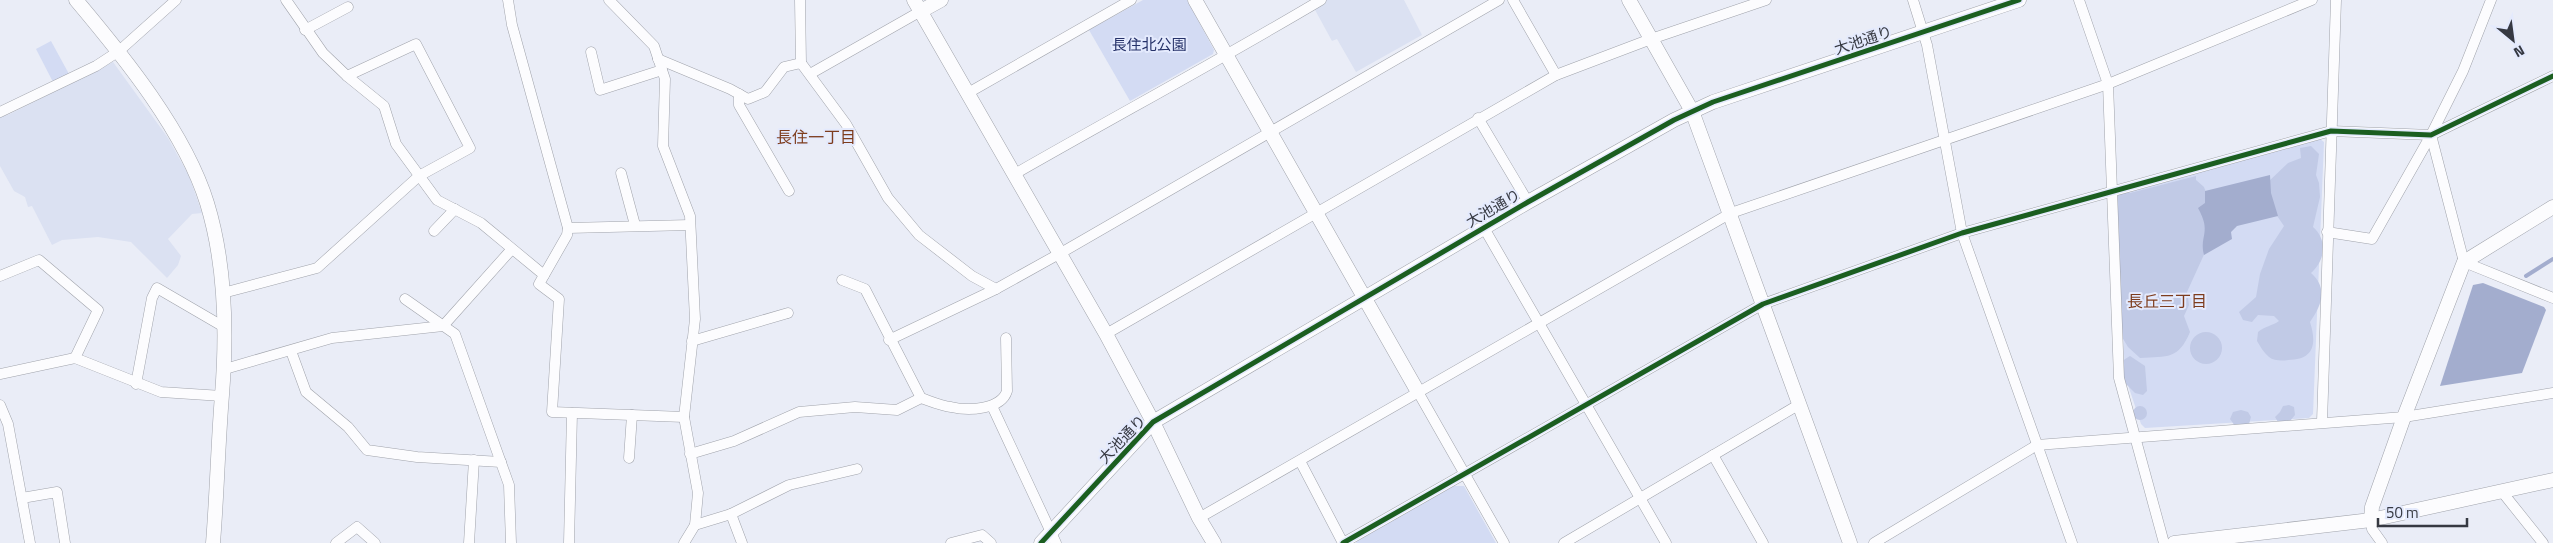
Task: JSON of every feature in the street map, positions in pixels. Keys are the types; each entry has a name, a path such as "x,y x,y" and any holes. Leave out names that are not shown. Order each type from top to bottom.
{"street":[{"path":"76,0 119,51 164,117 199,183 207,204 216,244 223,293 225,369 213,543"},
{"path":"0,112 96,66 119,51 176,0"},
{"path":"286,0 322,53 384,106 396,144 437,200 481,223 511,250 544,275"},
{"path":"508,0 512,25 568,228 567,235 539,284 558,299 552,412 684,418"},
{"path":"609,0 654,46 665,79 663,146 690,216 695,319 684,418 698,493 696,525 684,543"},
{"path":"800,0 801,62 846,124 888,198 918,235 972,276 996,289"},
{"path":"810,74 918,6 941,0"},
{"path":"968,93 1131,0"},
{"path":"1195,0 1228,56 1269,134 1504,543"},
{"path":"1013,175 1132,106 1228,56 1321,0"},
{"path":"889,340 996,289 1059,254 1499,0"},
{"path":"1513,0 1556,75"},
{"path":"1629,0 1692,111 1731,213 1850,543"},
{"path":"1106,334 1478,118 1556,75 1651,39 1766,0"},
{"path":"1913,0 1924,34 1962,233 2072,543"},
{"name":"大池通り","path":"1041,543 1053,538 1153,422 1528,202 1692,111 1713,102 1924,34 2019,0"},
{"path":"2079,0 2108,84 2118,378 2136,436 2164,543"},
{"path":"1199,518 1731,213 2108,84 2312,0"},
{"path":"2322,422 2336,0"},
{"path":"2327,232 2372,239 2431,135 2464,71 2490,0"},
{"path":"918,6 1013,175 1106,334 1153,422 1199,518 1214,543"},
{"path":"305,30 348,8"},
{"path":"223,293 317,268 419,176 470,148 416,44 347,76"},
{"path":"591,52 600,90 662,70"},
{"path":"658,59 748,99 766,92 784,67 801,62"},
{"path":"1300,461 1343,543 1763,304 1962,233 2331,131 2431,135 2553,76"},
{"path":"739,94 739,105 789,191"},
{"path":"1478,118 1528,202"},
{"path":"2382,543 2372,529 2372,507 2404,417 2464,262 2431,135"},
{"path":"621,172 635,225"},
{"path":"2464,262 2553,207"},
{"path":"434,231 455,209"},
{"path":"568,228 690,225"},
{"path":"1484,228 1666,543"},
{"path":"225,369 332,338 443,326 511,250"},
{"path":"0,276 39,260 98,310 75,358"},
{"path":"2464,262 2553,298"},
{"path":"842,280 865,290 889,340 921,398"},
{"path":"136,384 152,298 157,288 224,327"},
{"path":"405,300 455,334 509,486 511,543"},
{"path":"692,341 788,313"},
{"path":"690,454 734,441 799,412 855,407 897,410 921,398 955,408 992,406 1006,395 1007,391 1006,338"},
{"path":"291,351 306,392 348,427 366,450 501,462"},
{"path":"0,374 75,358 160,392 222,396"},
{"path":"1874,543 2037,445 2404,417 2553,393"},
{"path":"1564,543 1800,404"},
{"path":"0,405 8,424 30,543"},
{"path":"992,406 1053,538"},
{"path":"569,543 572,413"},
{"path":"629,458 632,415"},
{"path":"1713,455 1763,543"},
{"path":"470,543 474,460"},
{"path":"696,525 731,514 789,486 857,469"},
{"path":"2174,543 2371,520 2503,493 2553,480"},
{"path":"22,498 57,492 64,543"},
{"path":"2503,493 2543,543"},
{"path":"731,514 742,543"},
{"path":"336,543 357,527 375,543"},
{"path":"951,543 982,535 991,543"}],"shaded area":[{"path":"1327,0 1404,0 1422,35 1356,72 1337,39 1332,41 1314,8"},
{"path":"113,62 168,138 189,176 202,213 192,214 168,239 181,256 178,265 167,278 131,242 98,237 62,240 52,245 32,206 28,207 25,197 14,191 0,166 0,117 10,114"},
{"path":"2311,146 2319,154 2316,175 2319,183 2320,197 2313,227 2321,238 2323,250 2319,263 2311,273 2320,285 2321,297 2318,309 2310,322 2313,337 2311,349 2303,357 2283,361 2267,355 2257,341 2258,332 2279,321 2274,316 2258,315 2252,322 2243,320 2239,312 2256,297 2260,274 2269,249 2284,226 2273,210 2267,183 2288,163 2301,158 2300,148"},
{"path":"2270,175 2271,193 2278,216 2237,226 2231,232 2232,239 2204,255 2205,229 2198,208 2205,203 2205,191"},
{"path":"2196,176 2196,180 2204,187 2208,198 2207,248 2187,292 2189,305 2184,316 2190,332 2181,348 2171,355 2140,358 2128,347 2122,337 2115,193 2121,191 2130,193"},
{"path":"2483,283 2544,307 2546,310 2522,373 2440,386 2473,285"},
{"path":"2206,332 2212,333 2217,337 2221,342 2221,354 2217,359 2212,363 2206,364 2200,363 2195,359 2191,354 2190,348 2191,342 2195,337 2200,333"},
{"path":"2130,356 2145,366 2147,391 2143,395 2135,393 2124,382 2122,361"},
{"path":"2289,405 2294,407 2295,415 2290,421 2278,422 2275,417 2283,406"},
{"path":"2140,406 2145,408 2147,413 2145,418 2140,420 2135,418 2133,413 2135,408"},
{"path":"2241,410 2248,412 2251,417 2249,424 2235,426 2230,419 2233,412"}],"green space":[{"name":"長住北公園","path":"1143,0 1187,0 1214,50 1213,54 1130,101 1089,30"},
{"path":"51,41 69,74 53,82 36,49"},
{"path":"2320,139 2324,142 2313,414 2309,418 2145,428 2141,424 2125,376 2117,196 2126,190"},
{"path":"1454,486 1464,486 1496,543 1356,543 1358,538"}],"waterway":[{"path":"2526,276 2553,259"}],"cycle path":[{"path":"1041,543 1153,422 1528,202 1674,120 1713,102 2019,0"},
{"path":"1343,543 1763,304 1962,233 2331,131 2431,135 2553,76"}],"district":[{"name":"長住一丁目","path":"816,137"},
{"name":"長丘三丁目","path":"2167,301"}]}
